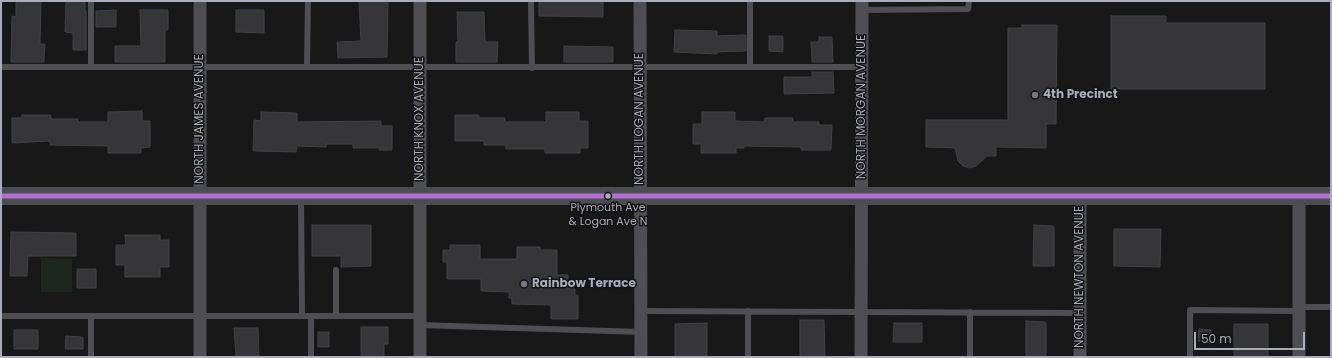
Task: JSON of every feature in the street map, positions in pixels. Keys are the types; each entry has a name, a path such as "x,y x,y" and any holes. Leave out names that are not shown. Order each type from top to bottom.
{"main road":[{"path":"1,196 1331,196"}],"street":[{"name":"NORTH JAMES AVENUE","path":"200,1 200,357"},
{"name":"NORTH KNOX AVENUE","path":"420,1 420,357"},
{"name":"NORTH LOGAN AVENUE","path":"640,1 641,357"},
{"name":"NORTH MORGAN AVENUE","path":"861,357 862,5"},
{"name":"NORTH NEWTON AVENUE","path":"1080,196 1080,357"},
{"path":"1299,196 1299,357"}],"lane":[{"path":"91,1 91,66"},
{"path":"307,67 308,1"},
{"path":"531,1 532,68"},
{"path":"750,1 750,66"},
{"path":"862,5 968,9 968,1"},
{"path":"1,67 862,67"},
{"path":"301,195 302,316"},
{"path":"336,270 336,316"},
{"path":"1190,357 1190,310 1299,309 1331,307"},
{"path":"641,311 1080,313"},
{"path":"748,311 748,357"},
{"path":"970,312 970,357"},
{"path":"1,316 336,316 641,332"},
{"path":"91,316 91,357"},
{"path":"311,316 311,357"}],"shaded area":[{"path":"41,258 72,259 72,292 41,292"}],"building":[{"path":"16,1 41,1 40,44 45,44 44,62 11,62 12,16 16,17"},
{"path":"66,1 85,1 86,50 73,50 73,33 65,32"},
{"path":"359,1 388,1 387,57 338,58 337,42 361,41"},
{"path":"539,1 603,1 603,17 539,16"},
{"path":"116,10 116,27 96,27 96,11"},
{"path":"140,10 168,10 168,30 165,30 165,62 115,62 115,46 141,46"},
{"path":"236,10 264,10 264,33 236,32"},
{"path":"457,12 484,12 485,42 498,42 497,62 456,62 456,42 458,42"},
{"path":"1111,16 1166,16 1166,23 1265,23 1265,89 1111,89"},
{"name":"4th Precinct","path":"1022,25 1057,25 1056,124 1046,124 1046,148 996,147 996,156 987,156 976,166 970,168 963,166 958,161 955,148 926,147 926,120 1008,120 1008,28 1022,28"},
{"path":"675,30 717,31 717,36 746,35 746,51 717,52 717,54 674,52"},
{"path":"769,36 783,36 783,52 769,51"},
{"path":"819,37 832,37 833,62 812,62 811,42 819,42"},
{"path":"564,46 613,47 613,62 564,62"},
{"path":"812,72 833,72 834,93 784,94 784,77 812,77"},
{"path":"142,111 142,121 150,121 150,147 141,148 141,153 108,153 108,146 50,145 50,141 12,143 12,118 22,118 22,115 51,115 51,119 78,119 78,122 108,122 108,112"},
{"path":"261,112 297,113 297,122 381,121 381,126 392,126 392,150 379,150 380,148 353,148 353,144 326,144 326,147 297,146 296,152 253,151 254,120 261,121"},
{"path":"546,112 579,112 579,121 588,121 588,148 580,148 580,153 545,153 545,149 506,149 506,145 484,145 484,141 455,141 455,115 479,115 479,118 505,118 505,122 546,122"},
{"path":"702,112 735,112 735,121 764,122 765,118 793,118 793,122 819,122 819,125 832,125 831,150 801,150 801,147 744,146 744,148 736,148 736,153 701,153 701,144 693,144 693,124 702,124"},
{"path":"312,225 371,225 371,266 341,267 341,256 312,256"},
{"path":"1034,225 1054,226 1054,266 1033,266"},
{"path":"1114,229 1161,229 1160,267 1114,266"},
{"path":"11,232 76,233 76,256 28,256 27,276 10,276"},
{"path":"125,235 160,235 160,240 169,240 169,267 160,267 160,277 125,277 125,265 116,265 116,245 126,245"},
{"name":"Rainbow Terrace","path":"450,245 480,245 480,259 517,259 517,247 540,247 540,250 557,250 557,275 568,275 568,288 575,289 575,295 578,295 578,319 551,319 551,305 512,304 512,298 509,298 509,292 481,291 481,279 447,279 447,262 443,262 443,250 450,250"},
{"path":"77,269 96,269 96,288 77,288"},
{"path":"800,320 824,320 825,357 800,357"},
{"path":"1026,321 1046,322 1046,357 1026,357"},
{"path":"707,323 707,357 675,357 675,324"},
{"path":"894,323 922,323 922,342 893,342"},
{"path":"1234,324 1268,324 1268,357 1234,357"},
{"path":"361,327 388,327 388,344 384,344 384,357 361,357"},
{"path":"234,328 258,328 259,357 236,357"},
{"path":"1199,329 1211,330 1210,341 1198,341"},
{"path":"14,330 38,330 38,349 14,349"},
{"path":"318,332 329,332 329,347 318,347"},
{"path":"66,336 83,337 83,349 65,349"}],"transit line":[{"path":"1,196 1331,196"}],"place":[{"name":"4th Precinct","path":"1035,95"},
{"name":"Plymouth Ave & Logan Ave N","path":"608,196"},
{"name":"Rainbow Terrace","path":"524,284"}]}
